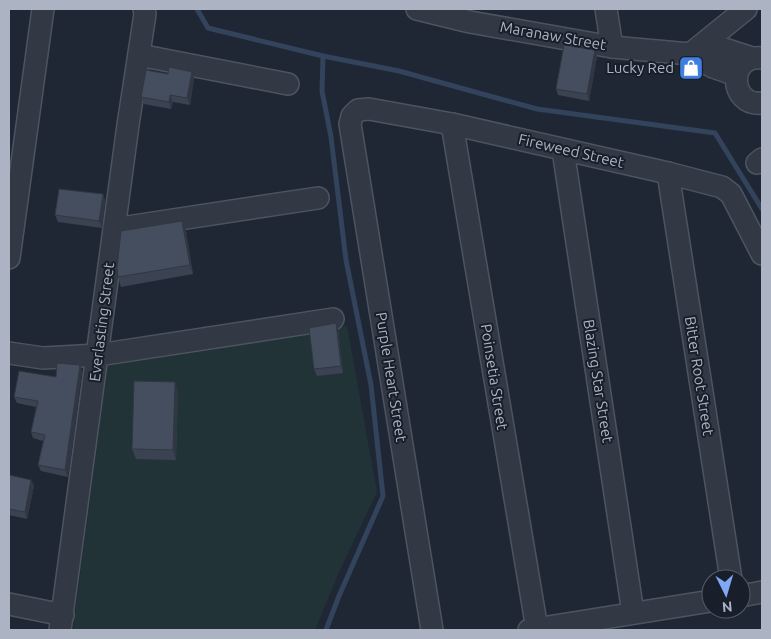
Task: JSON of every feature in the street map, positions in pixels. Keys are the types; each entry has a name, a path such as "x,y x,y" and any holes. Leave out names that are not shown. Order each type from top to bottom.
{"street":[{"path":"9,258 43,9"},
{"name":"Maranaw Street","path":"417,9 471,15 612,47 690,54 712,48 720,48 757,58"},
{"path":"606,9 612,47"},
{"path":"690,54 746,9"},
{"name":"Everlasting Street","path":"62,623 144,11"},
{"name":"Maranaw Street","path":"690,54 713,67 736,75 744,62 757,58"},
{"path":"139,55 288,84"},
{"path":"736,75 736,83 743,97 750,101 762,103"},
{"name":"Fireweed Street","path":"350,124 352,116 358,110 369,109 452,124 722,187 731,194 762,254"},
{"name":"Purple Heart Street","path":"350,124 432,630"},
{"name":"Poinsetia Street","path":"452,124 533,630"},
{"name":"Blazing Star Street","path":"564,150 634,613"},
{"name":"Bitter Root Street","path":"668,173 729,569"},
{"path":"114,229 318,198"},
{"path":"9,353 43,358 98,355 333,318"},
{"path":"533,630 701,602"},
{"path":"9,604 62,623"}],"shaded area":[{"path":"347,326 377,492 339,572 315,630 73,630 108,363"}],"building":[{"path":"564,45 595,50 587,94 556,89"},
{"path":"169,67 192,72 187,98 170,95 169,102 141,97 146,70 168,74"},
{"path":"59,189 103,194 99,221 55,215"},
{"path":"182,221 190,265 118,277 117,268 121,231"},
{"path":"336,323 341,366 314,369 309,328"},
{"path":"57,363 80,365 65,470 38,465 45,435 31,432 38,401 14,397 19,371 56,377"},
{"path":"134,381 175,382 173,450 132,449"},
{"path":"9,475 31,480 25,512 9,509"}],"waterway":[{"path":"197,9 208,28 323,56 399,71 537,109 715,133 762,209"},
{"path":"323,56 322,91 331,137 346,260 371,385 383,496 326,630"}],"place":[{"name":"Lucky Red","path":"691,68"}]}
